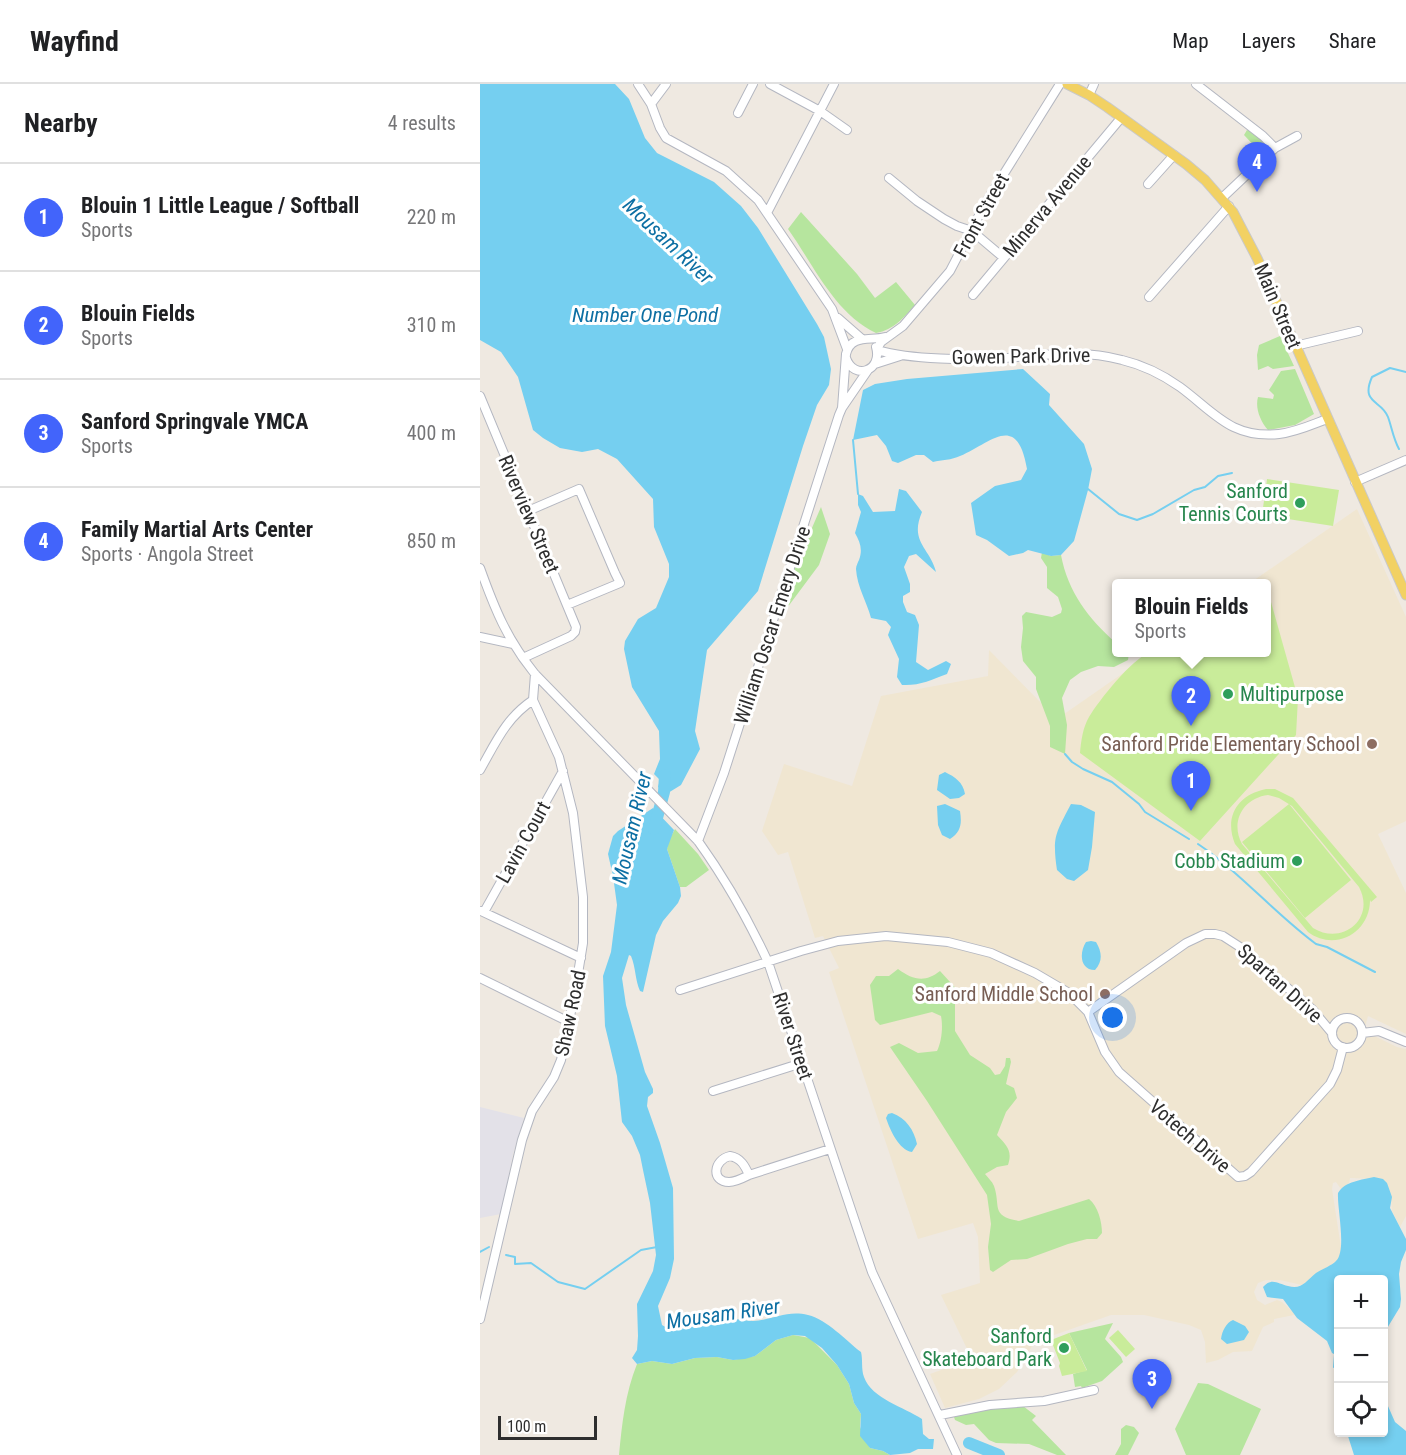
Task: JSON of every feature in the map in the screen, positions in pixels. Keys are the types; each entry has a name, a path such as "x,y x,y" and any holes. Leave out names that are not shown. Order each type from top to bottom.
{"main road":[{"name":"Main Street","path":"1067,84 1089,95 1174,155 1204,180 1225,202 1247,237 1406,595"}],"street":[{"path":"638,84 651,104 666,138 726,171 747,189 767,213 835,315 847,349 848,363 855,370 868,370 875,364 878,356 877,350 835,315"},
{"path":"651,104 666,84"},
{"path":"738,113 753,84"},
{"path":"770,84 820,111 847,130"},
{"path":"767,213 834,84"},
{"name":"Front Street","path":"877,350 881,342 903,326 945,278 985,204 1060,84"},
{"path":"1089,95 1094,84"},
{"path":"1196,84 1275,148"},
{"name":"Minerva Avenue","path":"973,295 1121,117"},
{"path":"1149,297 1225,202 1275,148 1298,136"},
{"path":"1148,184 1174,155"},
{"path":"889,178 917,201 953,224 972,231 1004,258"},
{"path":"1294,346 1358,331"},
{"path":"847,349 852,342 890,336"},
{"name":"Gowen Park Drive","path":"877,350 908,355 990,359 1068,353 1100,355 1132,363 1161,375 1219,420 1242,431 1280,434 1327,419"},
{"name":"Gowen Park Drive","path":"875,364 908,355"},
{"name":"William Oscar Emery Drive","path":"698,841 724,773 842,408 846,358"},
{"name":"William Oscar Emery Drive","path":"842,408 868,370"},
{"name":"Riverview Street","path":"480,396 576,627 571,636 523,658"},
{"path":"1355,482 1406,460"},
{"path":"528,511 579,489 620,583 567,606"},
{"name":"River Street","path":"480,568 497,613 513,644 535,674 698,841 731,890 768,962 872,1272 957,1455"},
{"path":"480,637 513,644"},
{"path":"480,770 511,718 533,700 535,674"},
{"name":"Shaw Road","path":"480,1319 522,1140 532,1110 560,1064 581,958 584,925 573,813 563,771 533,700"},
{"name":"Lavin Court","path":"482,911 563,771"},
{"path":"482,911 581,958"},
{"name":"Spartan Drive","path":"1088,1012 1186,943 1205,934 1215,934 1223,936 1240,947 1312,1009 1332,1033"},
{"path":"680,990 820,945 866,936 914,937 948,942 991,953 1035,973 1070,993 1088,1012"},
{"path":"480,978 569,1022"},
{"name":"Votech Drive","path":"1088,1012 1105,1052 1119,1072 1238,1177 1251,1172 1330,1084 1337,1070 1343,1047"},
{"path":"1347,1018 1358,1023 1362,1033 1358,1044 1343,1047 1334,1040 1332,1033 1337,1022 1347,1018"},
{"path":"1362,1033 1379,1031 1406,1042"},
{"path":"713,1091 802,1063"},
{"path":"749,1175 830,1149"},
{"path":"940,1415 990,1405 1044,1401 1094,1390"}],"shaded area":[{"name":"Sanford Middle School","path":"1357,509 1406,617 1406,821 1378,834 1406,893 1406,1034 1368,1016 1364,1031 1406,1049 1406,1216 1400,1227 1392,1211 1391,1197 1375,1179 1350,1178 1349,1183 1341,1189 1336,1182 1333,1183 1342,1254 1338,1260 1302,1285 1280,1280 1266,1280 1258,1283 1254,1292 1257,1300 1265,1305 1277,1300 1282,1302 1294,1315 1274,1319 1274,1322 1263,1327 1252,1351 1233,1352 1206,1363 1205,1342 1201,1330 1144,1315 1111,1315 1040,1340 1032,1346 1017,1372 999,1389 979,1399 945,1408 930,1374 972,1359 941,1295 980,1283 978,1237 973,1223 918,1239 829,972 839,968 823,936 815,938 788,852 778,855 762,831 784,764 852,786 881,696 988,676 989,650 1057,719 1146,657 1271,657 1271,579 1256,579"},
{"path":"480,1107 524,1118 513,1154 501,1214 480,1218"}],"green space":[{"path":"1247,130 1263,141 1264,152 1260,152 1244,135"},
{"path":"801,212 857,274 875,298 896,282 915,305 888,329 876,333 861,325 848,314 826,287 788,229"},
{"path":"1280,336 1294,366 1273,369 1268,366 1258,370 1259,345"},
{"path":"1295,369 1314,414 1295,425 1268,430 1259,414 1258,397 1273,399 1274,395 1269,390 1281,371"},
{"name":"Sanford Tennis Courts","path":"1267,479 1339,490 1333,526 1262,515"},
{"path":"821,507 830,534 819,565 787,608 777,609"},
{"path":"1042,552 1051,556 1061,555 1074,593 1088,614 1112,639 1112,657 1128,657 1128,660 1114,667 1098,666 1081,672 1070,680 1062,698 1067,725 1065,754 1050,747 1050,726 1036,689 1036,677 1023,661 1021,647 1022,616 1026,612 1052,617 1061,613 1062,609 1058,597 1047,588 1047,567 1041,558"},
{"path":"1271,602 1298,698 1296,735 1200,841 1080,753 1084,730 1094,709 1141,657 1271,657"},
{"path":"1275,789 1293,798 1377,897 1371,902 1370,900 1364,922 1358,930 1349,936 1329,940 1318,938 1308,932 1235,844 1231,825 1232,816 1247,796","holes":["1268,795 1279,798 1292,806 1359,887 1363,899 1360,919 1345,931 1335,934 1324,933 1313,928 1242,844 1237,827 1241,812 1259,797"]},
{"name":"Cobb Stadium","path":"1289,804 1351,880 1305,918 1242,842"},
{"path":"675,829 709,870 686,887 680,887 667,849"},
{"path":"898,969 919,979 935,975 940,971 961,994 955,1003 955,1031 970,1055 990,1068 995,1075 1000,1074 1005,1066 1006,1058 1010,1058 1006,1084 1014,1088 1017,1098 1006,1112 997,1135 1008,1148 1010,1155 1008,1165 997,1167 985,1174 994,1186 1000,1213 1019,1221 1089,1199 1097,1210 1101,1224 1102,1233 1097,1239 1068,1244 1027,1259 1011,1260 993,1272 990,1270 988,1247 991,1224 987,1195 890,1047 899,1043 918,1053 937,1051 942,1033 941,1016 932,1012 880,1025 875,1020 870,985 876,976 889,976"},
{"path":"1113,1323 1105,1339 1123,1362 1102,1381 1082,1388 1081,1386 1075,1387 1073,1374 1087,1370 1069,1333"},
{"path":"1118,1330 1135,1349 1126,1357 1109,1338"},
{"name":"Sanford Skateboard Park","path":"1069,1333 1087,1371 1062,1376 1060,1363 1051,1340"},
{"path":"793,1335 810,1338 837,1365 849,1384 854,1403 861,1414 860,1427 870,1448 890,1455 619,1455 627,1398 637,1364 652,1361 672,1364 695,1358 717,1357 733,1360 755,1356 776,1340"},
{"path":"1198,1383 1208,1384 1261,1409 1240,1455 1186,1455 1175,1429"},
{"path":"1023,1406 1036,1416 1032,1420 1066,1455 1057,1455 1029,1444 996,1443 989,1440 974,1424 966,1425 955,1420 954,1417 980,1410"},
{"path":"1126,1425 1134,1427 1139,1433 1128,1455 1115,1455 1121,1444 1121,1429"}],"water":[{"name":"Number One Pond","path":"480,84 615,84 629,99 645,138 657,153 714,182 741,206 758,228 824,337 831,369 829,385 817,405 758,591 707,650 695,731 700,749 681,785 668,793 658,787 660,780 654,774 660,759 659,731 632,687 624,649 625,641 638,619 656,608 669,577 669,564 654,527 653,499 617,459 598,449 582,452 560,448 533,430 518,377 501,352 480,340"},
{"path":"1023,369 1050,394 1049,405 1084,444 1092,469 1074,541 1061,555 1051,556 1028,550 1009,556 976,535 971,503 995,486 1021,480 1027,469 1023,451 1017,441 1010,436 992,439 954,458 933,462 924,455 916,455 898,463 892,461 886,446 877,435 853,440 863,390 875,384"},
{"path":"899,489 906,491 922,512 919,522 919,538 936,572 916,554 909,556 904,567 910,584 910,592 903,596 903,602 907,612 915,615 919,625 916,662 928,670 946,661 951,664 947,674 914,685 902,685 897,677 899,659 888,635 891,627 886,621 871,618 858,582 856,569 861,552 855,533 861,512 858,505 858,494 863,496 873,512 895,511"},
{"path":"945,772 958,780 965,794 959,798 950,799 937,790 939,775"},
{"path":"945,804 960,811 960,827 950,839 942,835 938,825 937,806"},
{"path":"1071,804 1081,805 1095,812 1088,870 1074,881 1067,879 1057,870 1055,849 1056,835"},
{"path":"653,808 674,830 667,849 681,896 656,935 643,992 638,987 633,960 629,955 622,978 626,1005 645,1072 653,1089 653,1093 648,1097 647,1106 673,1188 674,1259 670,1278 658,1306 662,1325 683,1328 725,1319 753,1321 786,1314 808,1315 815,1318 829,1326 861,1352 864,1377 874,1391 889,1402 922,1419 923,1434 929,1439 934,1439 933,1449 918,1449 910,1453 890,1455 870,1448 860,1436 861,1414 854,1403 849,1384 837,1365 822,1348 805,1336 793,1335 776,1340 755,1356 745,1359 695,1358 672,1364 652,1361 637,1364 632,1358 637,1350 637,1304 653,1271 656,1255 650,1203 640,1155 632,1136 622,1122 617,1076 605,1026 603,976 611,952 617,905 608,854 613,836"},
{"path":"1086,942 1096,942 1100,949 1100,960 1095,970 1086,967 1082,960 1084,946"},
{"path":"892,1113 905,1121 914,1134 917,1144 912,1152 903,1148 893,1134 886,1118"},
{"path":"1374,1177 1383,1179 1387,1183 1392,1197 1390,1208 1406,1239 1406,1250 1399,1274 1400,1307 1388,1327 1388,1275 1334,1275 1334,1354 1327,1341 1297,1318 1283,1299 1267,1297 1263,1287 1269,1282 1293,1287 1300,1286 1336,1261 1341,1248 1338,1193 1349,1183"},
{"path":"1233,1320 1245,1326 1249,1332 1244,1340 1227,1344 1221,1339 1223,1330"},
{"path":"1388,1406 1395,1422 1406,1431 1406,1455 1354,1455 1348,1437 1388,1437"}],"waterway":[{"path":"1399,449 1388,417 1370,397 1369,386 1372,377 1390,368 1406,372"},
{"path":"853,440 858,494"},
{"path":"1088,489 1119,514 1137,520 1153,514 1194,490 1205,487 1218,476 1232,473"},
{"path":"1065,754 1083,769 1112,782 1139,804 1145,812 1189,839"},
{"name":"Mousam River","path":"654,829 664,792 665,775"},
{"path":"1198,844 1214,855 1316,944 1327,947 1375,972"},
{"path":"480,1252 489,1247"},
{"path":"506,1255 515,1257 515,1264 531,1263 558,1282 585,1289 641,1250 657,1247"},
{"name":"Mousam River","path":"969,1443 999,1455"}],"place":[{"name":"Family Martial Arts Center","path":"1257,192"},
{"name":"Sanford Tennis Courts","path":"1300,503"},
{"name":"Multipurpose","path":"1228,694"},
{"name":"Blouin Fields","path":"1191,726"},
{"name":"Sanford Pride Elementary School","path":"1372,744"},
{"name":"Blouin 1 Little League / Softball","path":"1191,811"},
{"name":"Cobb Stadium","path":"1297,861"},
{"name":"Sanford Middle School","path":"1105,994"},
{"name":"Sanford Skateboard Park","path":"1064,1348"},
{"name":"Sanford Springvale YMCA","path":"1152,1409"}]}
